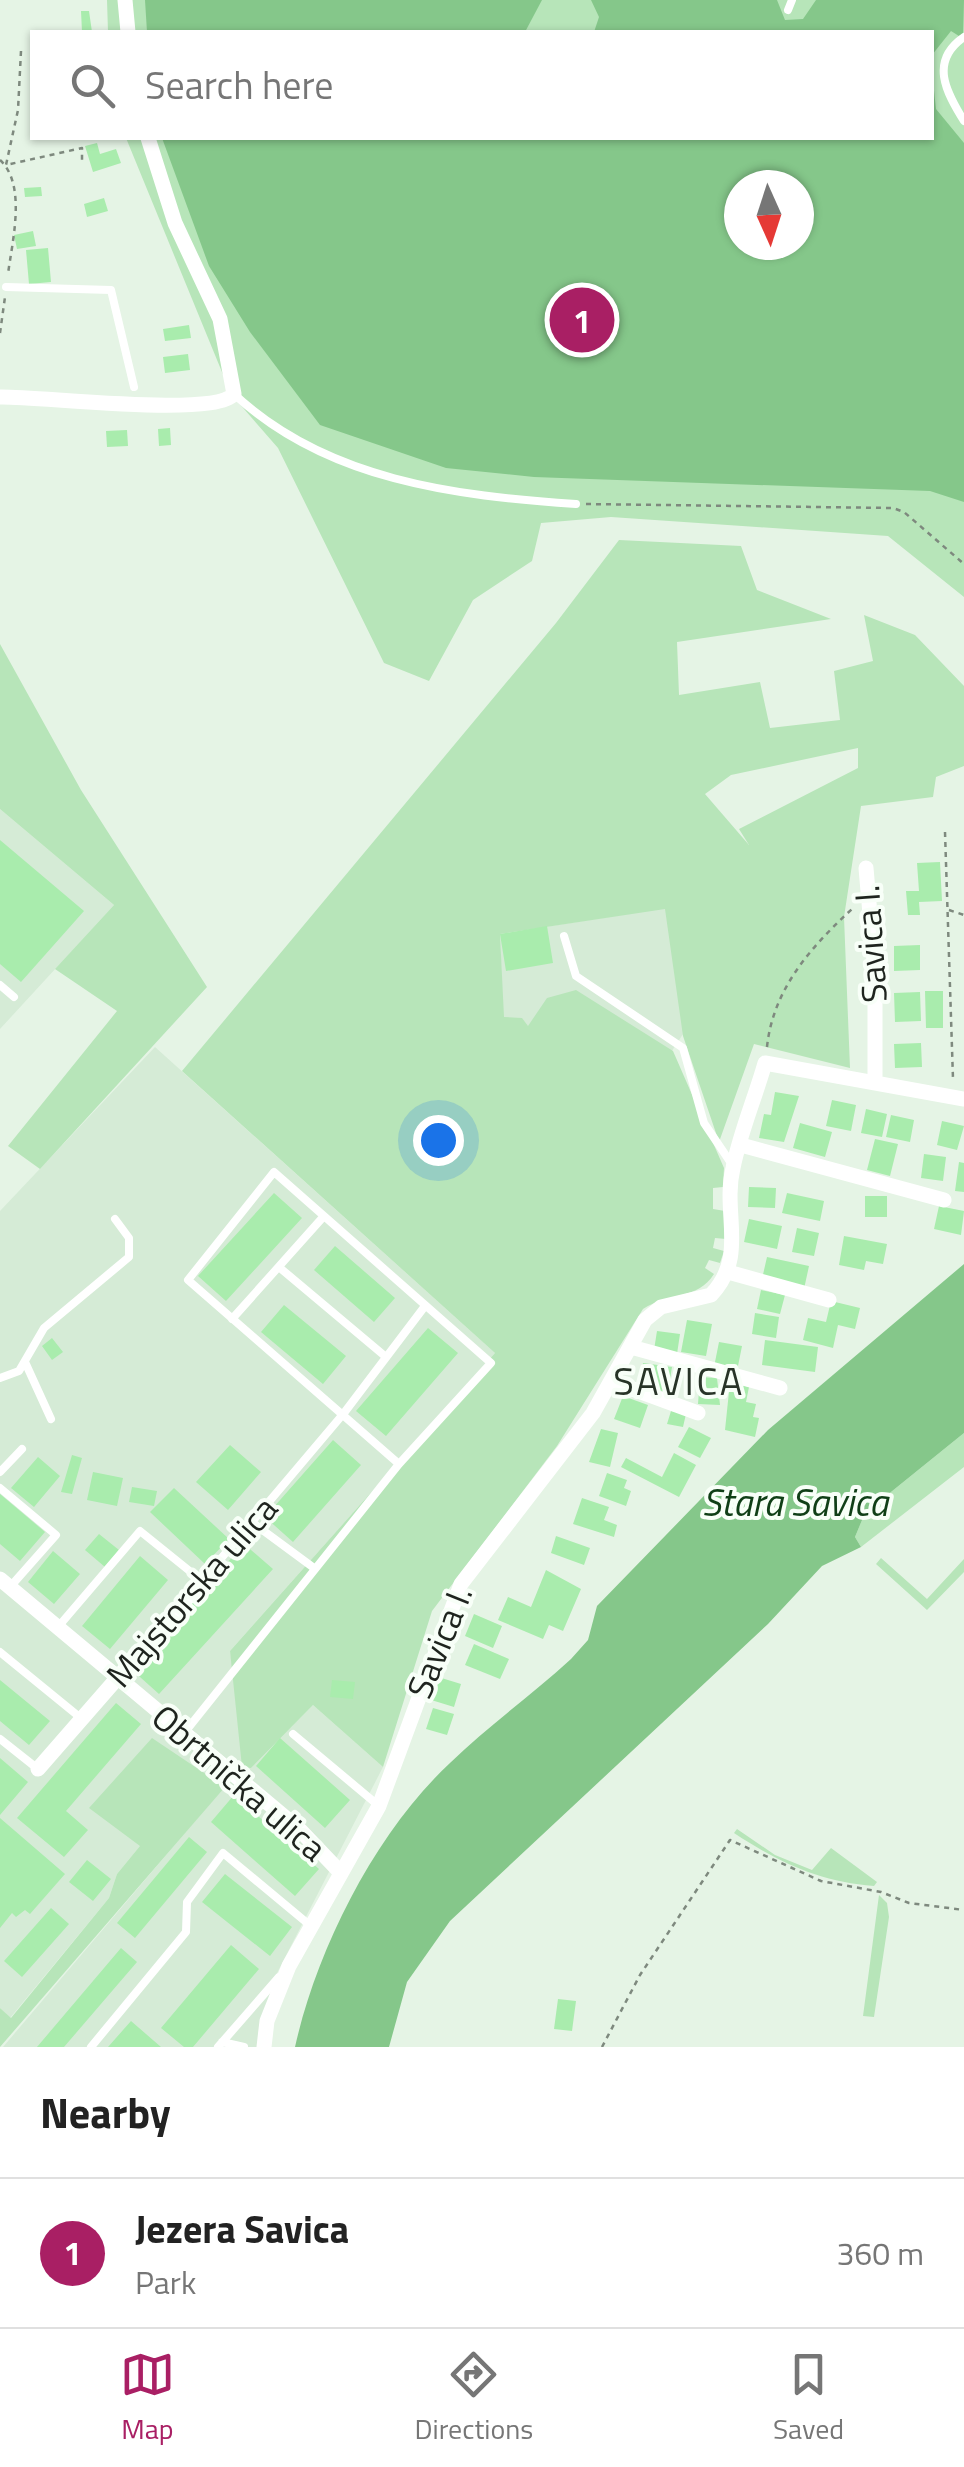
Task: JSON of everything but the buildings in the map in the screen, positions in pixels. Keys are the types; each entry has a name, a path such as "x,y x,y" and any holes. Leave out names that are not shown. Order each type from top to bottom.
{"street":[{"path":"126,0 128,30"},
{"path":"0,397 44,396 141,405 216,403 234,394 220,319 175,223 149,140"},
{"name":"Savica I.","path":"866,868 876,989 875,1080"},
{"path":"829,1300 728,1272 734,1238 733,1166 766,1063 958,1097"},
{"path":"742,1145 944,1200"},
{"name":"Savica I.","path":"264,2047 268,2022 289,1966 378,1806 461,1584 593,1413 654,1310 711,1295 728,1272"},
{"path":"631,1347 780,1388"},
{"path":"611,1381 698,1413"},
{"name":"Majstorska ulica","path":"38,1769 202,1581"},
{"name":"Obrtnička ulica","path":"3,1587 300,1829 340,1872"}],"lane":[{"path":"788,10 792,0"},
{"path":"964,37 949,51 942,74 945,90 964,121"},
{"path":"6,286 111,290 134,387"},
{"path":"234,394 296,442 346,463 444,491 576,504"},
{"path":"564,936 576,976 683,1048 704,1122 733,1166"},
{"path":"0,985 14,997"},
{"path":"185,1732 399,1464 492,1363 274,1172 188,1280 399,1464"},
{"path":"232,1320 324,1216"},
{"path":"0,1378 19,1370 44,1328 129,1257 129,1238 115,1219"},
{"path":"280,1268 386,1357"},
{"name":"Majstorska ulica","path":"202,1581 344,1413 425,1306"},
{"path":"25,1362 51,1419"},
{"path":"0,1472 22,1449"},
{"path":"0,1488 56,1535 3,1587"},
{"path":"253,1523 314,1568"},
{"path":"56,1630 140,1530 202,1581"},
{"path":"0,1652 82,1720"},
{"path":"293,1734 378,1806"},
{"path":"0,1738 38,1769"},
{"path":"90,2047 186,1932 187,1902 224,1853 312,1927"},
{"name":"Savica I.","path":"220,2044 289,1966"},
{"name":"Savica I.","path":"220,2044 244,2047"}],"path":[{"path":"0,332 16,214 6,165 18,110 21,51"},
{"path":"6,165 82,148 82,160"},
{"path":"0,160 6,165"},
{"path":"576,504 893,508 904,512 964,564"},
{"path":"945,832 958,1097"},
{"path":"766,1063 774,1004 789,980 868,896"},
{"path":"948,910 964,915"},
{"path":"602,2047 640,1974 717,1853 730,1840 782,1868 820,1881 881,1892 910,1904 964,1910"}],"shaded area":[{"path":"107,0 964,0 964,597 888,536 611,517 541,523 532,561 473,600 429,681 384,663 278,448 231,394 127,140 934,140 934,30 108,30"},
{"path":"619,540 741,546 757,590 831,619 677,642 679,695 760,682 770,728 840,720 834,671 873,661 864,615 915,635 964,686 964,766 936,777 933,797 861,806 844,917 850,1068 754,1044 719,1142 683,1036 665,909 500,934 504,1017 522,1018 528,1026 547,998 576,990 673,1051 724,1168 723,1187 713,1188 713,1209 725,1211 726,1239 715,1238 713,1248 724,1251 720,1263 709,1260 705,1268 714,1274 700,1288 643,1309 557,1446 432,1611 383,1767 313,1705 251,1768 242,1767 230,1651 495,1353 182,1071 556,623","holes":["858,748 858,768 739,829 749,845 705,794 731,775"]},
{"path":"0,644 81,790 207,987 40,1169 8,1146 117,1011 55,969 114,905 0,809"},
{"path":"0,809 114,905 0,1029"},
{"path":"672,907 693,1019 644,1093 504,1042 500,934"},
{"path":"155,1047 495,1353 230,1651 251,1768 313,1705 383,1767 276,1975 259,2047 3,2047 224,1787 141,1845 117,1874 109,1898 10,2018 0,2008 0,1211"},
{"path":"964,1433 964,1467 861,1547 855,1537 865,1513"},
{"path":"881,1558 927,1599 964,1559 964,1572 927,1610 876,1564"},
{"path":"152,1738 225,1787 0,2047 0,2008 11,2018 109,1898 117,1874 140,1846 89,1808"},
{"path":"737,1829 775,1855 812,1870 831,1848 877,1882 874,1886 854,1884 800,1869 734,1833"},
{"path":"879,1895 887,1903 889,1917 874,2017 863,2016"}],"water":[{"path":"145,0 542,0 526,30 147,30"},
{"path":"591,0 777,0 785,20 803,19 816,0 964,0 963,34 951,31 934,52 934,30 595,30 599,17"},
{"path":"934,90 936,109 964,143 964,502 930,491 534,477 446,468 320,425 250,332 209,266 163,140 934,140"},
{"name":"Stara Savica","path":"964,1264 964,1433 865,1513 855,1537 861,1547 822,1566 768,1624 450,1921 407,1982 389,2047 295,2047 318,1971 353,1895 397,1823 423,1791 465,1749 571,1659 588,1640 597,1606 768,1430"}],"place":[{"name":"Jezera Savica","path":"582,320"}],"district":[{"name":"SAVICA","path":"679,1382"}]}
